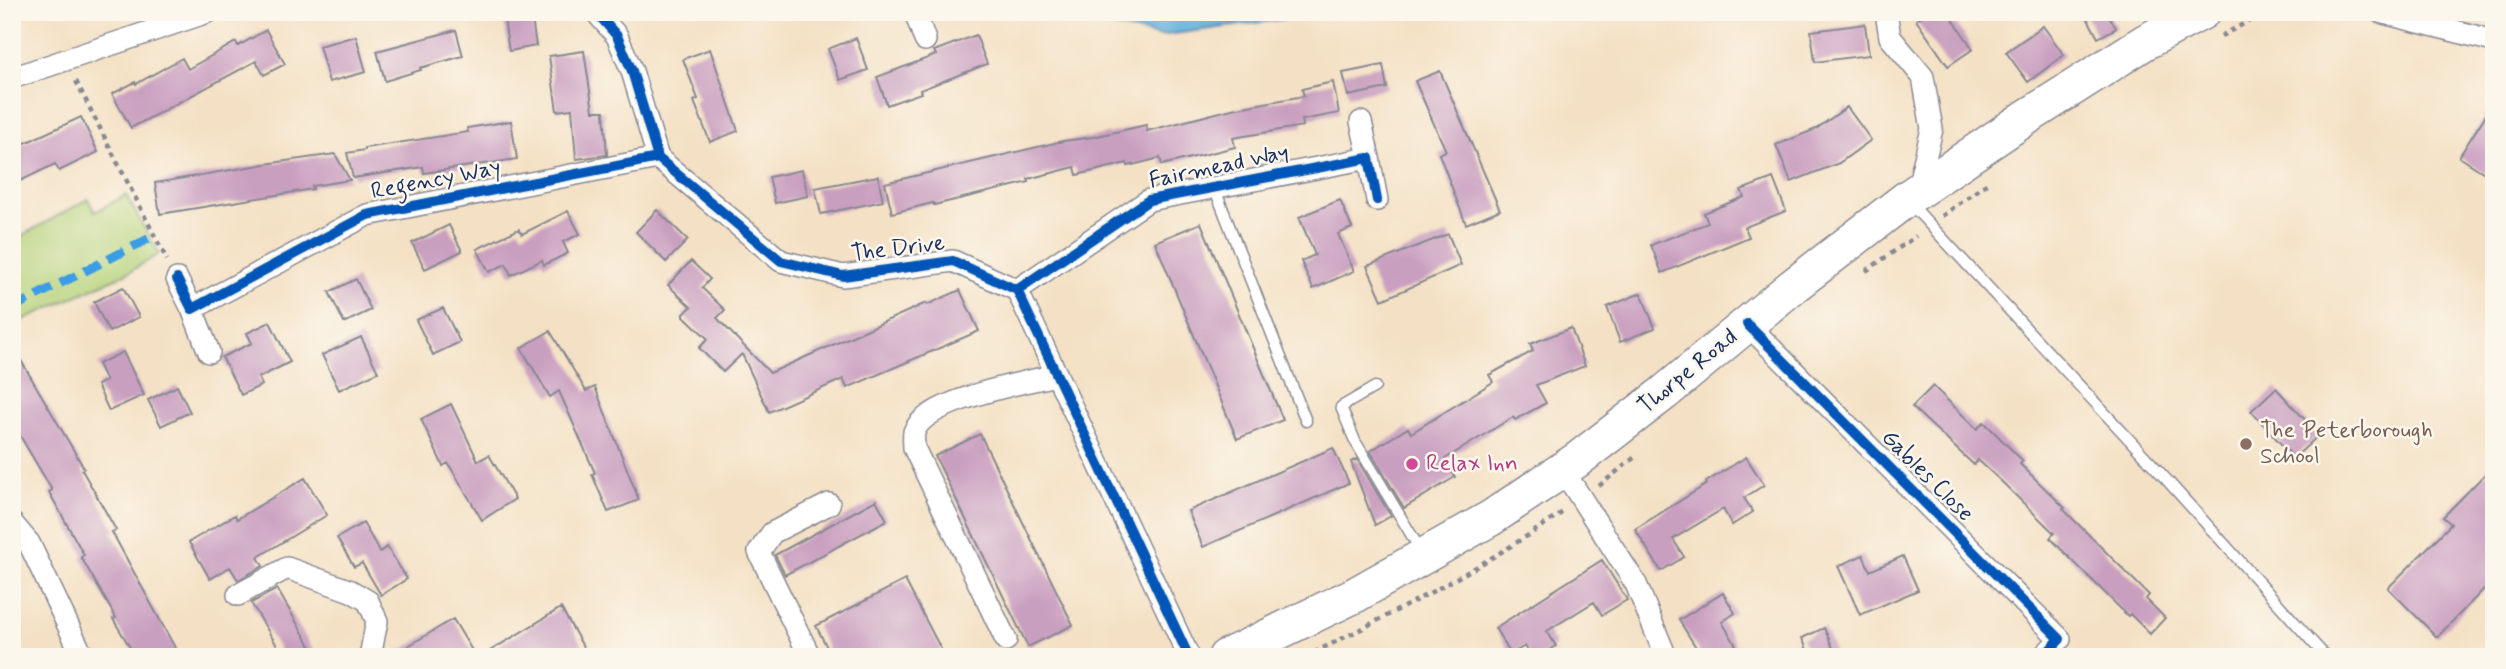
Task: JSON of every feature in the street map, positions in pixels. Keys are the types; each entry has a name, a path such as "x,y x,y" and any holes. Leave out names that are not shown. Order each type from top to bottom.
{"main road":[{"name":"Thorpe Road","path":"1226,657 1355,595 1491,518 1563,470 1664,394 1747,324 1912,196 2133,49 2202,12"}],"street":[{"path":"12,78 208,12"},
{"path":"596,12 617,36 632,71 658,158"},
{"path":"915,12 925,40"},
{"path":"1886,12 1890,37 1923,77 1932,129 1912,196"},
{"path":"2380,12 2494,41"},
{"path":"1361,122 1377,200"},
{"name":"The Drive","path":"658,158 780,261 843,276 953,261 1017,290"},
{"name":"Regency Way","path":"192,309 367,215 658,158"},
{"name":"Fairmead Way","path":"1017,290 1149,200 1368,158"},
{"path":"177,279 209,352"},
{"path":"1017,290 1189,657"},
{"name":"Gables Close","path":"1747,324 2060,639 2043,657"},
{"path":"1006,640 914,448 915,431 931,412 995,389 1057,375"},
{"path":"1563,470 1636,584 1666,657"},
{"path":"810,657 759,552 772,533 829,504"},
{"path":"12,523 29,543 83,657"},
{"path":"238,595 287,568 351,591 368,601 377,621 370,657"}],"lane":[{"path":"1214,187 1306,421"},
{"path":"1912,196 2326,657"},
{"path":"1375,387 1341,407 1355,441 1425,557"}],"path":[{"path":"66,60 177,279"}],"green space":[{"path":"126,195 159,254 129,272 12,325 12,266 18,262 12,254 12,241 88,199 95,212"}],"water":[{"path":"1079,12 1285,12 1284,19 1159,36 1099,23"}],"building":[{"path":"531,12 536,46 509,51 503,14"},
{"path":"1928,12 1948,12 1973,49 1948,66 1916,20"},
{"path":"2084,12 2107,12 2116,28 2098,38"},
{"path":"1865,24 1869,55 1815,62 1811,31"},
{"path":"2043,26 2064,55 2028,82 2006,52"},
{"path":"266,30 285,64 264,75 256,61 131,128 112,94 182,58 188,69 236,42 238,46"},
{"path":"456,30 463,56 385,81 377,51"},
{"path":"976,35 987,64 887,105 877,77 936,55 934,51"},
{"path":"356,36 366,72 329,82 319,46"},
{"path":"856,38 868,70 840,80 828,49"},
{"path":"710,49 738,131 710,142 694,101 698,99 683,59"},
{"path":"584,51 593,111 604,111 607,155 576,159 572,109 557,111 549,56"},
{"path":"1383,65 1387,88 1348,96 1343,73"},
{"path":"1440,71 1500,210 1466,224 1439,154 1446,151 1415,81"},
{"path":"1333,82 1339,113 1302,120 1303,126 1233,138 1235,147 1162,165 1160,158 1077,175 1075,167 1028,179 1029,182 892,213 885,183 1063,141 1146,125 1147,131 1232,109 1304,96 1302,89"},
{"path":"2494,102 2494,179 2459,157"},
{"path":"1847,107 1871,140 1839,163 1791,182 1776,145 1816,129"},
{"path":"81,117 98,152 59,171 55,164 12,185 12,149"},
{"path":"511,121 517,159 424,173 423,167 353,178 347,153 468,132 467,128"},
{"path":"335,154 350,180 312,186 313,189 160,214 155,183"},
{"path":"802,170 808,196 775,203 769,177"},
{"path":"878,176 883,201 821,214 815,188"},
{"path":"1773,178 1786,211 1745,227 1749,237 1662,273 1651,245 1708,223 1704,213 1744,197 1741,190"},
{"path":"1340,200 1352,228 1338,234 1354,271 1313,289 1301,261 1315,255 1299,217"},
{"path":"657,210 688,240 666,262 636,232"},
{"path":"568,211 580,234 563,242 568,253 544,265 542,260 511,275 506,264 489,272 477,249 519,229 522,234"},
{"path":"1201,223 1283,420 1237,439 1155,242"},
{"path":"449,225 462,251 425,269 412,243"},
{"path":"1448,234 1461,265 1382,300 1367,266"},
{"path":"691,261 710,279 702,288 725,310 717,318 770,373 960,290 979,331 847,388 843,379 769,412 742,354 723,372 699,348 708,339 683,315 691,307 668,285"},
{"path":"356,279 371,310 344,323 329,292"},
{"path":"123,287 139,317 109,332 94,302"},
{"path":"1641,293 1655,328 1620,342 1607,307"},
{"path":"443,308 460,342 433,355 416,320"},
{"path":"270,322 290,362 258,378 262,385 241,395 222,357 252,343 247,333"},
{"path":"1571,328 1585,366 1536,385 1546,403 1515,420 1513,417 1445,459 1455,477 1404,508 1370,451 1408,428 1411,433 1493,382 1489,375 1533,351 1530,344"},
{"path":"550,331 586,391 595,387 639,500 608,512 592,474 595,473 559,391 550,397 521,348"},
{"path":"361,337 378,372 339,390 322,355"},
{"path":"12,345 84,468 82,470 116,530 112,532 180,657 136,657 113,619 116,618 81,557 84,555 49,492 52,490 12,422"},
{"path":"123,352 144,395 109,411 97,385 106,381 98,364"},
{"path":"177,386 190,412 161,426 148,400"},
{"path":"1933,386 1977,429 1984,422 2023,461 2020,464 2149,595 2146,599 2165,618 2150,634 2130,614 2128,616 2050,538 2054,533 2002,482 1978,460 1974,465 1912,407"},
{"path":"2276,388 2319,435 2294,458 2251,411"},
{"path":"451,404 478,461 489,455 515,499 482,520 448,463 443,466 421,419"},
{"path":"980,434 1073,625 1028,647 935,456"},
{"path":"1333,448 1349,483 1203,547 1188,511"},
{"path":"1746,457 1764,485 1744,498 1753,512 1732,525 1723,509 1673,539 1684,557 1661,571 1635,529"},
{"path":"1357,459 1391,516 1375,525 1351,462"},
{"path":"2494,465 2494,579 2437,637 2388,588 2451,524 2443,517"},
{"path":"305,478 327,515 258,557 263,566 238,580 230,567 210,579 189,542 235,515 237,519"},
{"path":"876,500 887,520 785,575 775,555"},
{"path":"363,523 380,552 387,547 407,579 381,595 362,563 354,567 337,538"},
{"path":"1863,555 1870,571 1903,556 1918,590 1860,615 1838,566"},
{"path":"1602,560 1627,600 1602,615 1594,602 1547,631 1556,646 1540,657 1532,657 1525,646 1511,654 1495,628"},
{"path":"905,580 945,657 832,657 816,626"},
{"path":"277,589 317,657 284,657 251,603"},
{"path":"1723,593 1735,613 1722,622 1736,645 1717,657 1702,657 1679,620"},
{"path":"561,608 585,650 574,657 480,657"},
{"path":"453,619 476,657 390,657"},
{"path":"1824,628 1837,657 1810,657 1802,638"}],"marked path":[{"path":"12,308 154,236"}],"cycle path":[{"path":"596,12 617,36 632,71 658,158 781,261 843,276 953,261 1017,290 1189,657"},
{"path":"177,279 192,309 367,215 658,158"},
{"path":"1017,290 1149,200 1369,158 1377,200"},
{"path":"1747,324 2060,639 2043,657"}],"place":[{"name":"The Peterborough School","path":"2246,444"},
{"name":"Relax Inn","path":"1412,464"}]}
